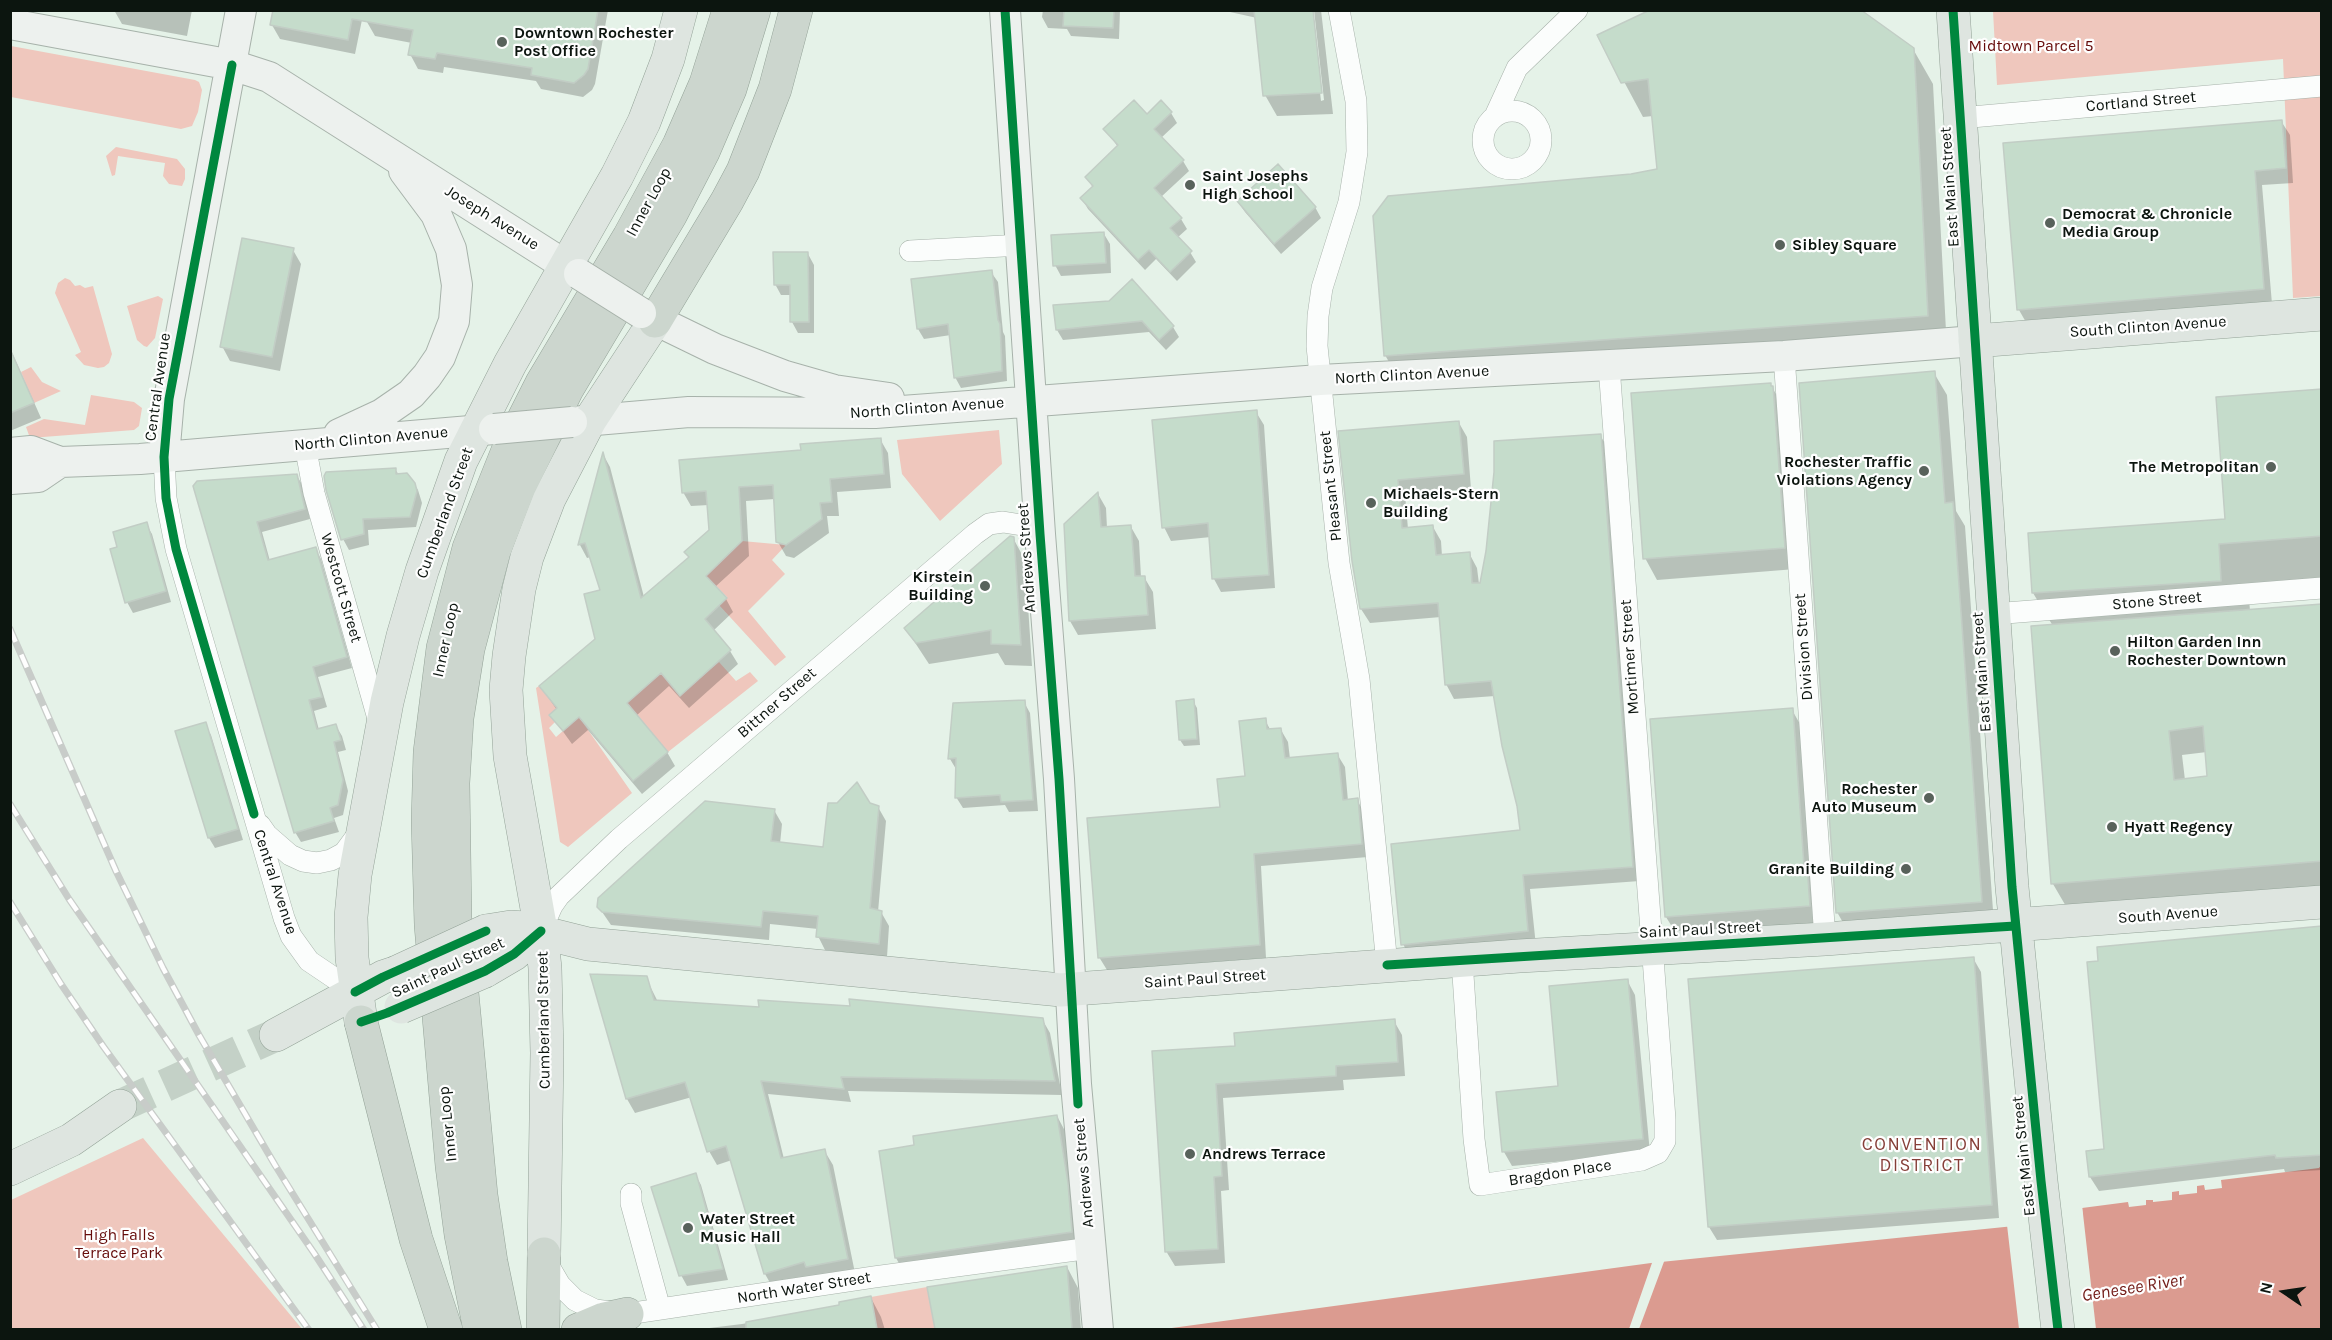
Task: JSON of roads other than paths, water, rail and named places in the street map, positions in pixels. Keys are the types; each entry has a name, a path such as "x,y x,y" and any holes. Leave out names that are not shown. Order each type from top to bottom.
{"highway":[{"name":"Inner Loop","path":"480,1329 465,1258 453,1178 432,936 428,786 433,718 443,648 469,548 509,448 559,353 629,237 679,145 706,83 729,10"},
{"name":"Inner Loop","path":"505,1329 491,1262 481,1195 455,918 453,783 457,718 468,649 494,551 519,487 567,389 670,214 703,152 730,89 754,10"},
{"path":"648,317 722,209 742,171 775,89 796,10"},
{"path":"358,1007 416,1239 446,1329"},
{"path":"543,1329 544,1254"},
{"path":"578,1329 627,1314"}],"main road":[{"name":"Central Avenue","path":"164,457 169,399 241,10"},
{"name":"Cumberland Street","path":"358,1007 352,958 351,917 355,875 381,729 403,636 426,560 460,461 485,429 510,364 573,270 644,122 668,59 681,10"},
{"name":"Andrews Street","path":"1005,10 1059,779 1076,1084 1098,1329"},
{"name":"East Main Street","path":"1953,10 2015,926 2058,1329"},
{"name":"Joseph Avenue","path":"10,24 232,65 268,77 648,317 724,353 818,386 861,395 976,406"},
{"path":"305,445 343,433 370,421 411,394 440,357 454,321 457,298 456,273 443,227 413,182 375,144"},
{"name":"South Clinton Avenue","path":"1975,341 2322,314"},
{"name":"Cumberland Street","path":"544,1254 545,968 541,931 510,756 506,690 508,656 519,589 538,526 581,421 648,317"},
{"name":"North Clinton Avenue","path":"10,453 31,451 60,462 164,457 689,412 850,414 1320,380 1784,356 1975,341"},
{"name":"North Clinton Avenue","path":"11,479 38,477 60,462"},
{"name":"South Avenue","path":"2015,926 2322,902"},
{"name":"Saint Paul Street","path":"280,1043 358,1007 395,973 486,931 511,927 541,931 557,938 588,944 1038,989 1070,990 1387,965 2015,926"},
{"name":"Saint Paul Street","path":"358,1007 401,1007 485,970 514,954 541,931"},
{"path":"10,1169 126,1114"}],"street":[{"name":"Pleasant Street","path":"1339,10 1356,101 1357,152 1349,202 1321,295 1317,331 1339,563 1359,679 1387,965"},
{"path":"1495,116 1518,69 1577,10"},
{"name":"Cortland Street","path":"1960,118 2322,86"},
{"path":"910,251 1022,245"},
{"name":"Division Street","path":"1784,356 1825,939"},
{"name":"Mortimer Street","path":"1609,366 1651,948"},
{"name":"Westcott Street","path":"305,445 314,494 381,729"},
{"name":"Central Avenue","path":"164,457 168,507 176,549 281,910 291,936 309,961 358,1007"},
{"name":"Bittner Street","path":"541,931 559,896 619,839 989,524 1010,522 1028,526 1040,534"},
{"name":"Stone Street","path":"1993,614 2322,588"},
{"name":"Central Avenue","path":"254,814 267,835 285,851 296,859 317,863 331,860 344,853 355,840 363,823"},
{"name":"Bragdon Place","path":"1462,960 1474,1139 1480,1185 1642,1160 1653,1157 1661,1148 1666,1135 1651,948"},
{"path":"631,1194 631,1203 654,1280 660,1309"},
{"name":"North Water Street","path":"544,1254 553,1276 575,1300 595,1310 627,1314 886,1275 1091,1248"}],"water":[{"name":"Genesee River","path":"2321,1165 2321,1329 1157,1330 1651,1263 2083,1219 2082,1208 2128,1202 2129,1207 2146,1205 2146,1200 2153,1200 2153,1202 2172,1200 2172,1192 2179,1191 2179,1195 2197,1193 2197,1186 2204,1185 2205,1190 2222,1188 2221,1180 2319,1168"}],"tunnel":[{"path":"120,1106 276,1035"}],"railway":[{"path":"10,629 116,871 163,968 199,1035 275,1165 377,1330"},
{"path":"10,804 69,899 314,1253 364,1330"},
{"path":"10,902 103,1046 309,1330"}],"place":[{"name":"Downtown Rochester Post Office","path":"502,42"},
{"name":"Saint Josephs High School","path":"1190,185"},
{"name":"Democrat & Chronicle Media Group","path":"2050,223"},
{"name":"Sibley Square","path":"1780,245"},
{"name":"The Metropolitan","path":"2271,467"},
{"name":"Rochester Traffic Violations Agency","path":"1924,471"},
{"name":"Michaels-Stern Building","path":"1371,503"},
{"name":"Kirstein Building","path":"985,586"},
{"name":"Hilton Garden Inn Rochester Downtown","path":"2115,651"},
{"name":"Rochester Auto Museum","path":"1929,798"},
{"name":"Hyatt Regency","path":"2112,827"},
{"name":"Granite Building","path":"1906,869"},
{"name":"Andrews Terrace","path":"1190,1154"},
{"name":"Water Street Music Hall","path":"688,1228"}],"district":[{"name":"CONVENTION DISTRICT","path":"1922,1155"}],"park label":[{"name":"Midtown Parcel 5","path":"2031,46"},
{"name":"High Falls Terrace Park","path":"119,1244"}]}
